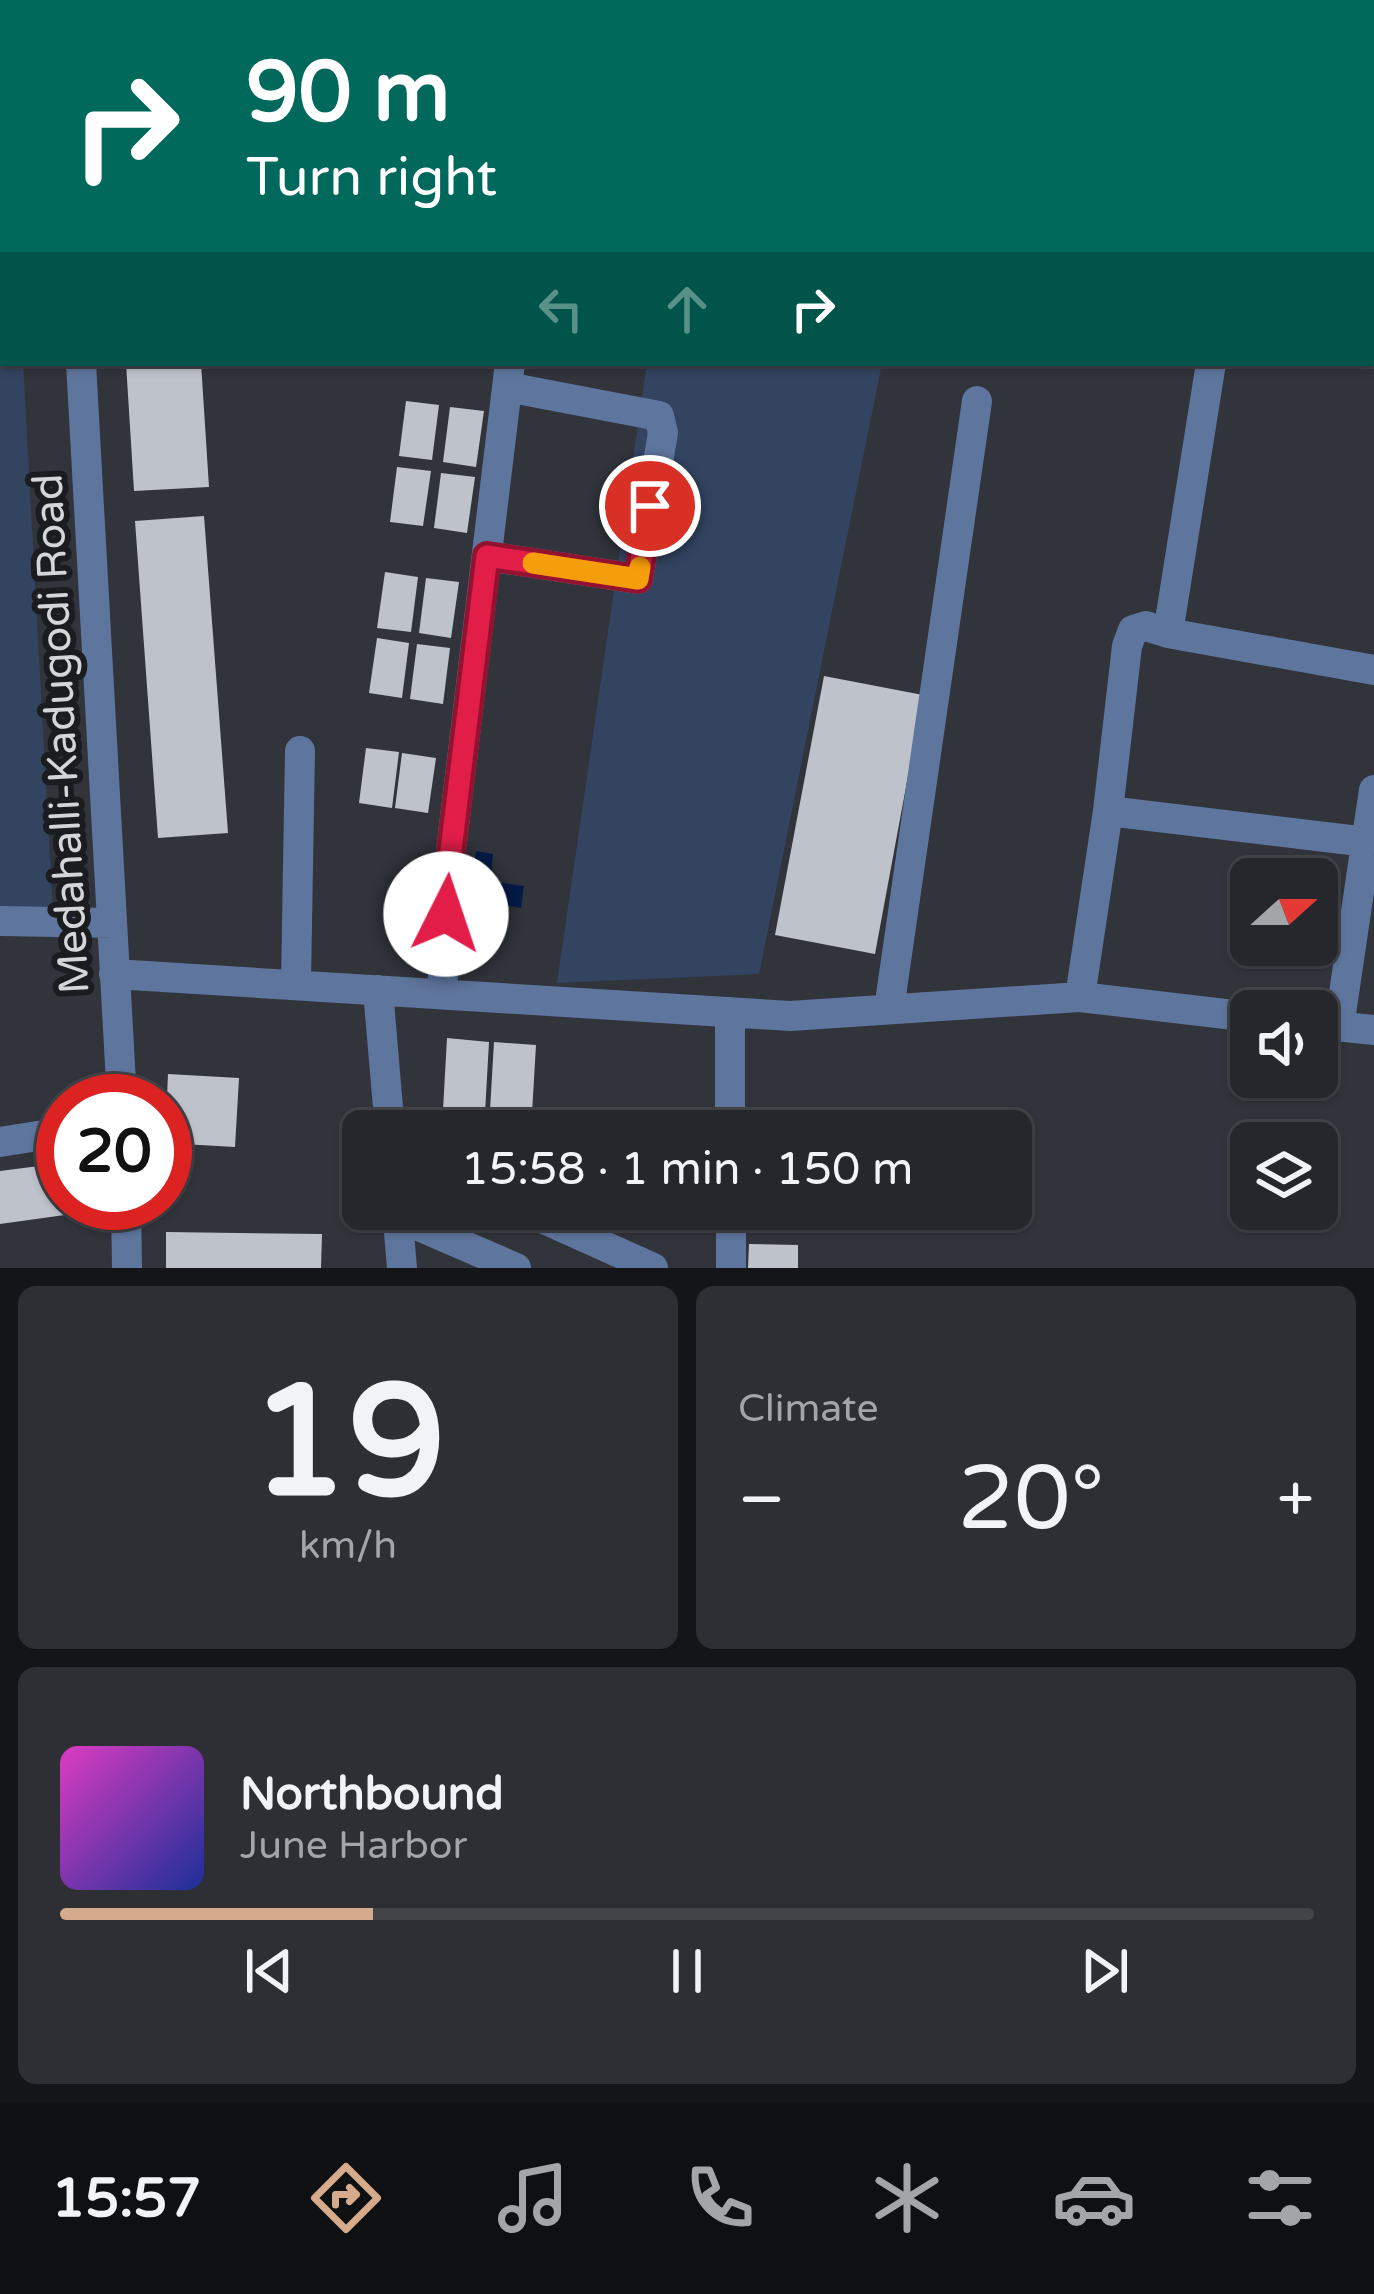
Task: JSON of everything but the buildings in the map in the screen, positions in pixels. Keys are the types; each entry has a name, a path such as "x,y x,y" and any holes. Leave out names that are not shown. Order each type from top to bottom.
{"street":[{"name":"Medahalli-Kadugodi Road","path":"81,366 120,1074"},
{"path":"1168,633 1211,366"},
{"path":"442,994 448,875 508,375 659,416 663,433 638,579 487,556"},
{"path":"889,1009 977,401"},
{"path":"1080,997 1126,646 1133,630 1146,626 1374,670"},
{"path":"296,983 300,751"},
{"path":"1336,990 1374,790"},
{"path":"1108,811 1367,842"},
{"path":"0,921 112,923"},
{"path":"114,974 790,1016 1080,997 1230,1015"},
{"path":"378,990 388,1110"},
{"path":"730,1012 730,1110"},
{"path":"1338,1027 1374,1030"},
{"path":"0,1142 36,1136"},
{"path":"126,1230 127,1268"},
{"path":"399,1230 402,1268"},
{"path":"434,1230 516,1268"},
{"path":"569,1230 653,1268"},
{"path":"730,1230 731,1268"}],"shaded area":[{"path":"0,366 23,366 53,913 0,910"},
{"path":"647,366 881,366 759,974 557,983"}],"water":[{"path":"476,851 493,854 490,881 524,886 521,908 469,900"}],"slow traffic":[{"path":"533,563 638,579 640,567"}],"route":[{"path":"446,914 487,556 638,579 650,506"}]}
